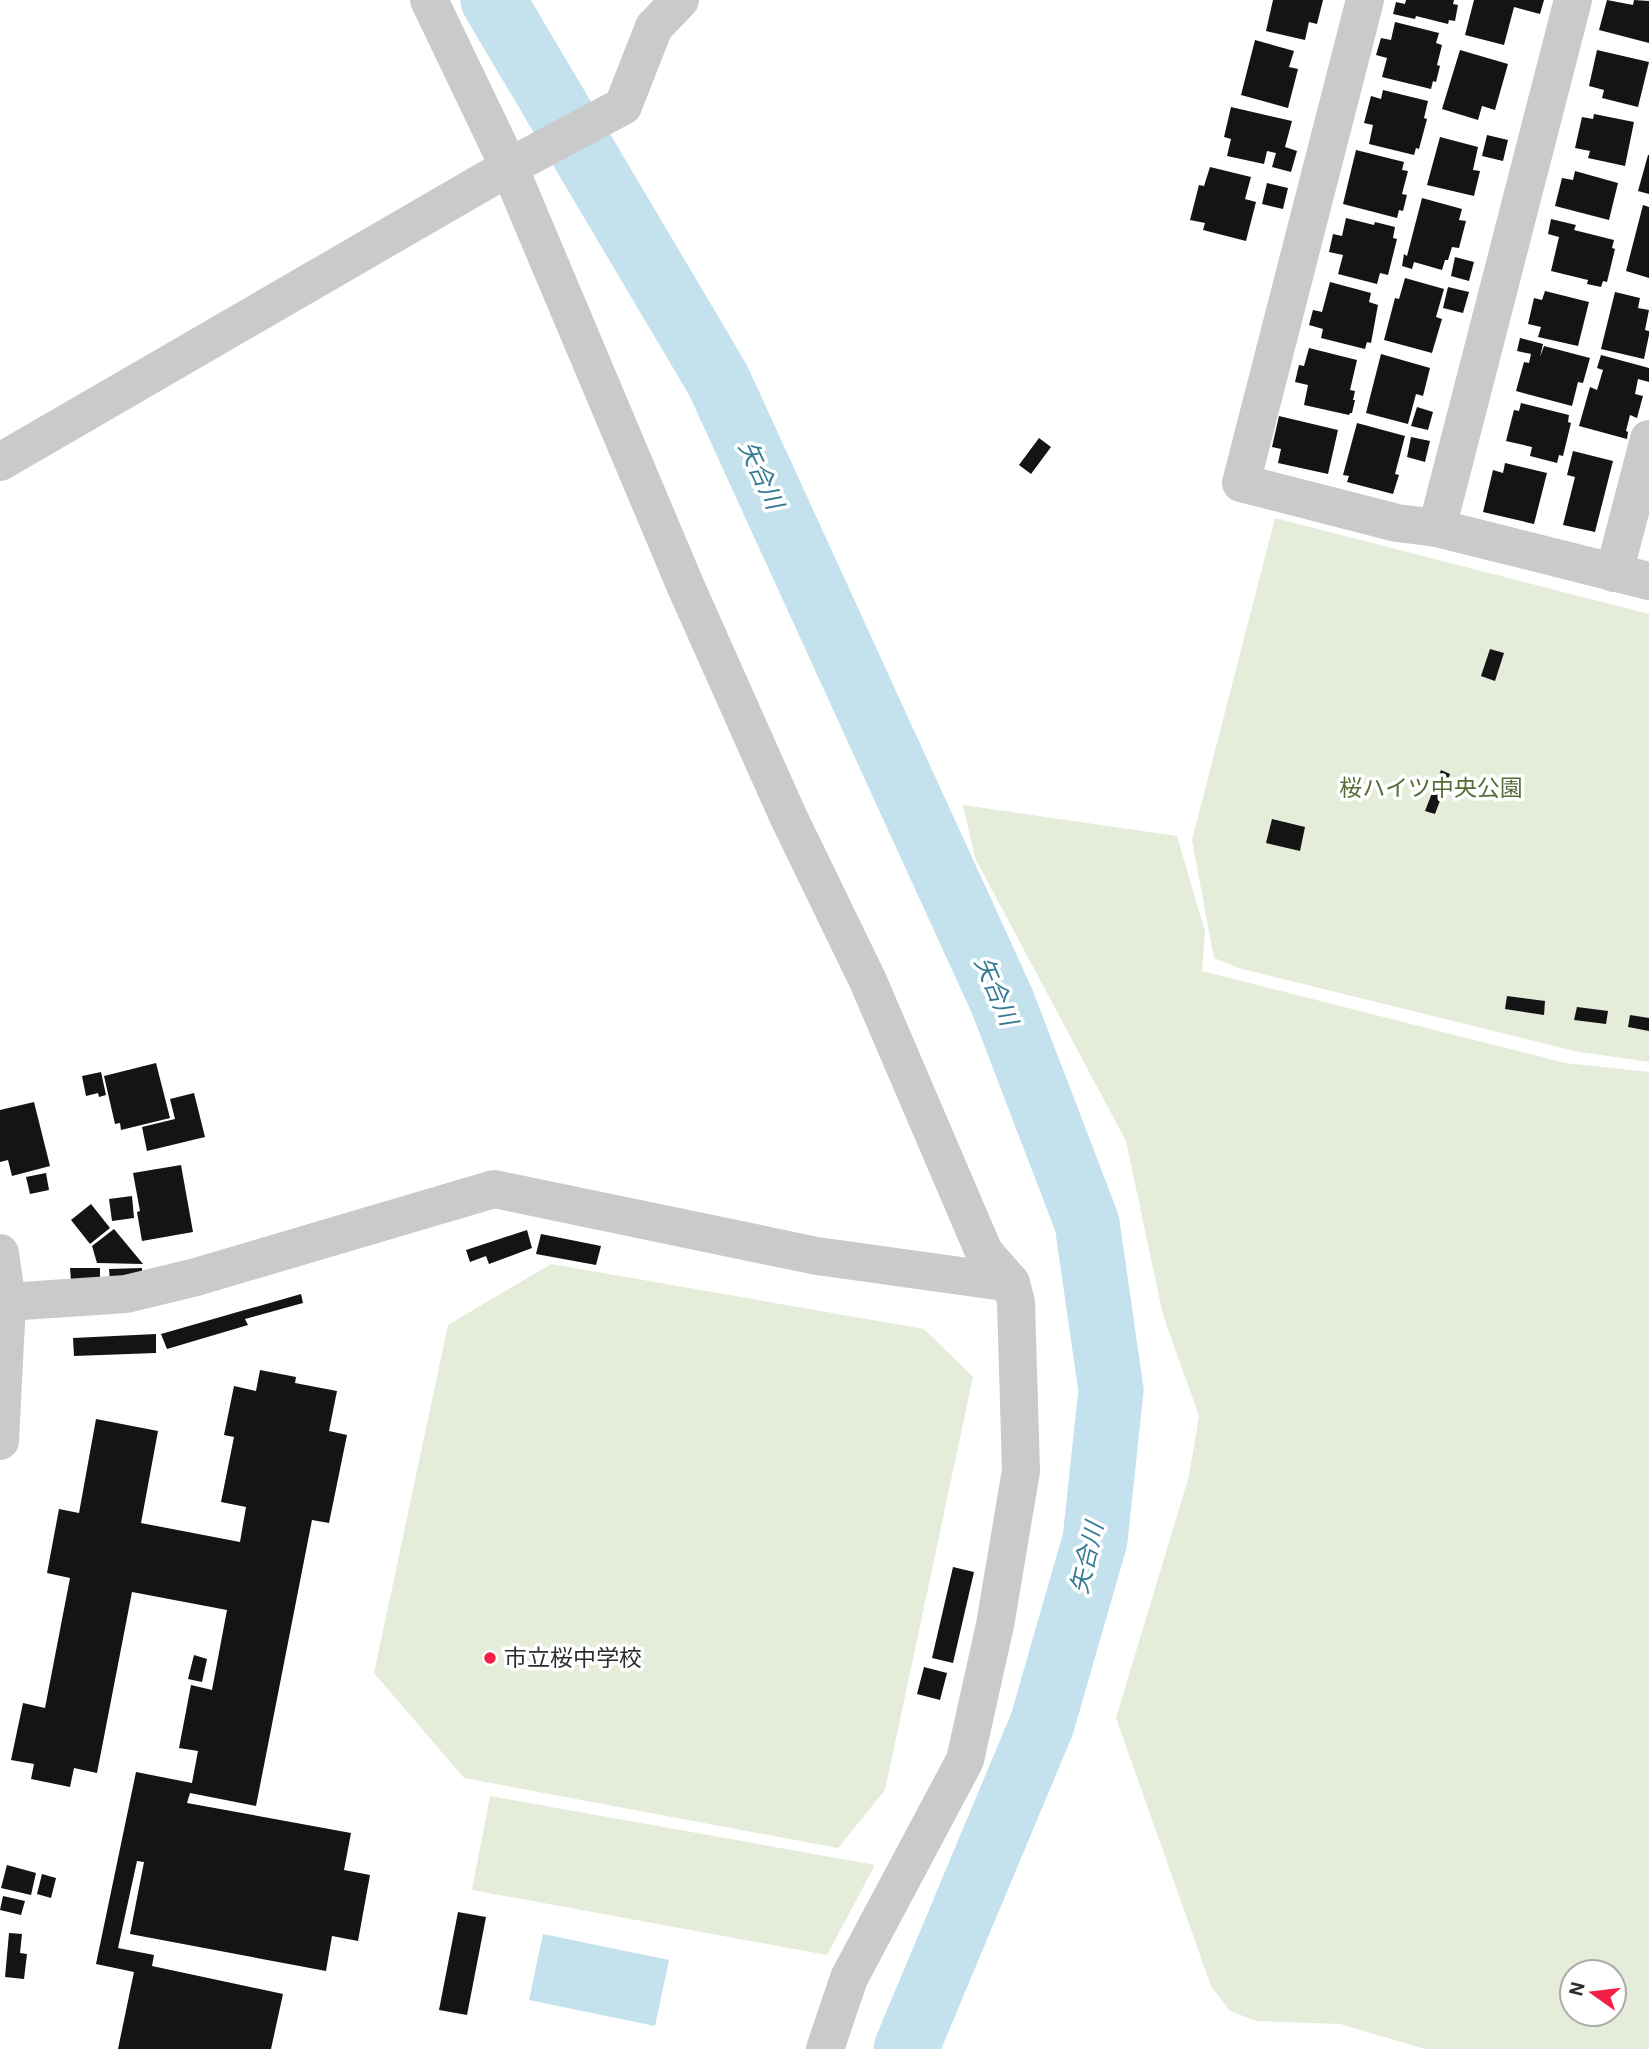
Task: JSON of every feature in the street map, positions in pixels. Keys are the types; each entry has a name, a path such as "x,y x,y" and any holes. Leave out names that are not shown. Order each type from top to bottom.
{"street":[{"path":"429,0 518,162 686,587 788,816 868,981 984,1252 1011,1283 1018,1323 1021,1471 995,1625 965,1760 849,1978 825,2049"},
{"path":"0,462 518,162 623,106 654,27 680,0"},
{"path":"1365,0 1241,483 1397,523 1437,528 1632,577 1649,439"},
{"path":"1437,528 1573,0"},
{"path":"7,1302 126,1294 196,1277 495,1189 817,1256 1011,1283"},
{"path":"0,1253 7,1302 0,1441"}],"green space":[{"name":"桜ハイツ中央公園","path":"1275,518 1649,614 1649,1062 1574,1051 1239,968 1214,958 1192,840"},
{"path":"963,805 1177,836 1205,932 1202,971 1565,1063 1649,1072 1649,2049 1425,2049 1340,2024 1256,2021 1230,2011 1211,1986 1116,1718 1189,1476 1199,1416 1163,1315 1126,1141 975,858"},
{"path":"551,1264 924,1329 973,1377 885,1790 838,1848 464,1778 374,1673 448,1325"},
{"path":"490,1796 875,1865 827,1955 472,1890"}],"water":[{"path":"543,1934 669,1960 655,2026 529,2000"}],"building":[{"path":"1273,0 1323,0 1317,24 1309,22 1305,40 1266,31"},
{"path":"1406,0 1454,0 1453,4 1458,5 1455,21 1449,20 1448,24 1416,16 1415,19 1393,14 1396,2 1405,4"},
{"path":"1474,0 1544,0 1540,14 1514,7 1504,45 1465,35"},
{"path":"1607,0 1633,5 1634,0 1649,1 1649,43 1599,30"},
{"path":"1395,22 1439,33 1436,43 1442,45 1437,65 1440,66 1436,82 1433,81 1431,89 1382,77 1387,58 1376,55 1381,38 1391,40"},
{"path":"1255,40 1294,51 1289,67 1298,69 1288,108 1241,95"},
{"path":"1460,50 1508,64 1495,110 1482,106 1478,120 1442,109"},
{"path":"1597,50 1649,62 1638,107 1602,98 1604,90 1589,86"},
{"path":"1383,90 1428,101 1424,118 1427,119 1419,149 1416,148 1414,155 1369,144 1373,125 1364,123 1371,96 1381,99"},
{"path":"1231,107 1292,121 1285,147 1297,151 1291,172 1272,167 1276,153 1267,151 1264,164 1227,156 1231,139 1224,137"},
{"path":"1594,114 1634,122 1625,166 1588,158 1590,151 1575,148 1582,117 1593,119"},
{"path":"1487,135 1508,140 1503,161 1482,156"},
{"path":"1440,137 1478,147 1473,170 1480,171 1474,196 1427,185"},
{"path":"1356,150 1404,162 1402,170 1408,171 1402,194 1407,195 1403,211 1399,210 1397,218 1343,204"},
{"path":"1649,155 1649,194 1638,191"},
{"path":"1210,167 1251,177 1245,199 1256,202 1246,241 1203,230 1205,223 1190,220 1199,185 1204,186"},
{"path":"1575,171 1618,183 1609,220 1555,206 1562,178 1573,180"},
{"path":"1267,183 1288,188 1283,209 1262,204"},
{"path":"1422,198 1462,209 1459,220 1466,221 1459,248 1452,247 1442,270 1414,262 1412,269 1402,266"},
{"path":"1643,205 1649,207 1649,278 1626,271"},
{"path":"1346,218 1395,227 1393,238 1397,239 1388,275 1380,273 1377,284 1338,274 1343,255 1329,252 1333,234 1342,236"},
{"path":"1551,219 1576,225 1574,230 1614,240 1612,248 1615,249 1607,282 1603,281 1601,287 1587,284 1588,280 1551,271 1559,237 1548,234"},
{"path":"1455,257 1474,262 1469,281 1451,276"},
{"path":"1405,278 1444,289 1436,317 1442,319 1432,353 1384,340 1395,298 1399,299"},
{"path":"1330,282 1371,293 1369,302 1378,305 1371,343 1367,342 1365,349 1321,338 1323,329 1309,325 1313,310 1322,312"},
{"path":"1448,287 1469,292 1463,313 1443,308"},
{"path":"1545,291 1589,302 1578,346 1538,337 1541,327 1528,324 1534,298 1542,300"},
{"path":"1615,292 1640,298 1638,308 1649,310 1645,330 1649,331 1649,335 1644,359 1601,349"},
{"path":"1520,338 1543,344 1540,357 1544,346 1590,358 1583,383 1578,382 1572,406 1516,391 1524,362 1529,363 1531,354 1517,351"},
{"path":"1309,348 1357,360 1350,390 1355,391 1355,400 1349,415 1304,405 1308,385 1295,382 1299,365 1304,366"},
{"path":"1381,354 1430,368 1423,396 1416,394 1408,424 1366,413"},
{"path":"1601,355 1649,368 1649,382 1638,379 1635,394 1643,396 1637,418 1630,415 1627,439 1579,426 1590,387 1597,390 1603,370 1597,368"},
{"path":"1521,403 1569,415 1568,422 1571,423 1563,456 1559,455 1557,463 1530,456 1532,447 1506,441 1514,410 1519,411"},
{"path":"1417,407 1433,412 1428,430 1411,426"},
{"path":"1279,416 1338,430 1328,474 1278,463 1281,449 1272,447"},
{"path":"1357,423 1405,436 1393,494 1347,482 1349,476 1343,475"},
{"path":"1411,437 1430,441 1425,462 1407,457"},
{"path":"1039,438 1051,447 1031,474 1019,465"},
{"path":"1573,451 1613,461 1595,532 1563,525 1575,477 1567,475"},
{"path":"1505,463 1547,473 1534,524 1483,512 1493,470 1503,473"},
{"path":"1490,649 1504,653 1495,681 1481,676"},
{"path":"1441,770 1450,774 1435,814 1425,811"},
{"path":"1272,819 1305,827 1300,851 1266,843"},
{"path":"1507,996 1545,1001 1544,1015 1505,1009"},
{"path":"1577,1007 1608,1011 1606,1024 1574,1020"},
{"path":"1630,1015 1649,1018 1649,1031 1628,1027"},
{"path":"156,1063 170,1118 121,1130 120,1123 115,1124 104,1076"},
{"path":"101,1072 106,1095 99,1097 98,1093 86,1096 82,1076"},
{"path":"194,1093 205,1137 147,1151 142,1127 175,1119 170,1099"},
{"path":"34,1102 50,1166 12,1176 8,1160 0,1162 0,1110"},
{"path":"181,1165 193,1232 142,1241 133,1173"},
{"path":"46,1173 49,1190 30,1194 26,1177"},
{"path":"132,1196 134,1218 112,1221 109,1199"},
{"path":"91,1204 110,1228 90,1244 71,1220"},
{"path":"114,1229 143,1264 97,1263 92,1246"},
{"path":"527,1230 532,1248 489,1264 486,1256 470,1262 466,1250"},
{"path":"541,1234 601,1246 596,1265 536,1254"},
{"path":"70,1268 100,1268 100,1281 71,1281"},
{"path":"142,1268 142,1280 110,1281 109,1269"},
{"path":"301,1294 303,1303 245,1319 248,1325 167,1349 161,1334"},
{"path":"156,1334 156,1353 74,1356 73,1338"},
{"path":"260,1370 296,1377 295,1383 337,1391 329,1431 347,1435 329,1523 312,1520 256,1806 190,1793 187,1803 351,1833 344,1870 370,1875 358,1941 332,1936 326,1971 130,1934 144,1862 137,1861 118,1948 154,1955 152,1966 283,1994 271,2049 118,2049 134,1972 96,1964 136,1772 192,1783 198,1751 179,1748 191,1685 212,1690 227,1610 132,1592 97,1773 74,1768 70,1787 31,1779 34,1764 11,1760 23,1703 45,1708 70,1578 47,1573 59,1509 79,1513 96,1419 158,1431 141,1523 240,1542 246,1507 221,1502 234,1437 224,1435 234,1386 256,1391"},
{"path":"953,1567 974,1572 953,1663 932,1658"},
{"path":"194,1655 207,1659 202,1682 188,1679"},
{"path":"924,1667 947,1673 940,1700 917,1694"},
{"path":"7,1865 36,1873 31,1895 1,1888"},
{"path":"42,1874 56,1878 51,1898 37,1894"},
{"path":"3,1896 25,1901 21,1915 0,1910"},
{"path":"458,1912 486,1917 467,2015 439,2010"},
{"path":"9,1933 22,1934 20,1953 27,1954 24,1979 5,1977"}],"waterway":[{"name":"矢合川","path":"493,0 718,380 1002,1001 1087,1223 1111,1390 1095,1540 1042,1724 906,2049"}],"place":[{"name":"市立桜中学校","path":"490,1658"}]}
